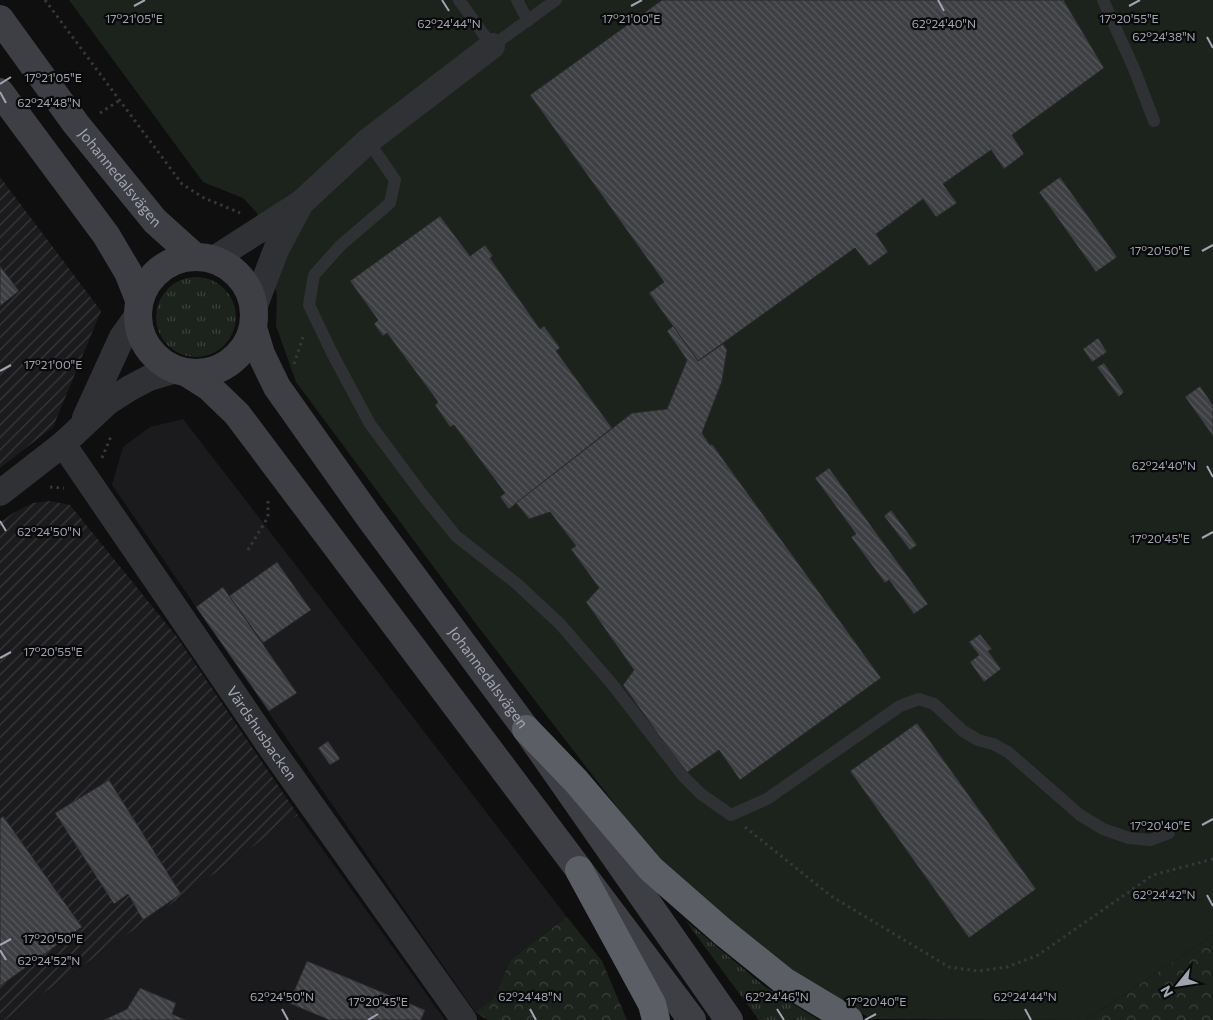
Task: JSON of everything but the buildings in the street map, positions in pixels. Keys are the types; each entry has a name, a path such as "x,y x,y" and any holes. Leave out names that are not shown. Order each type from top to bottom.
{"highway":[{"path":"526,729 576,781 651,869 723,932 784,981 849,1020"},
{"path":"578,870 652,1004 656,1020"}],"main road":[{"name":"Johannedalsvägen","path":"0,19 76,124 155,221 205,258"},
{"path":"0,92 106,235 128,272 138,308 140,335 148,349 160,362 209,387 237,414 692,1020"},
{"path":"138,308 143,289 157,272 178,259 205,258 232,269 240,277 249,291 254,320 240,354 232,362 209,373 182,372"},
{"name":"Johannedalsvägen","path":"254,320 261,354 282,394 381,533 526,729 730,1020"}],"street":[{"path":"205,258 241,243 301,203 368,141 492,46"},
{"path":"254,320 276,250 301,203"},
{"path":"81,426 122,337 138,308"},
{"path":"0,493 63,444 108,402 149,378 182,372"},
{"name":"Värdshusbacken","path":"63,444 271,748 464,1020"}],"lane":[{"path":"458,0 492,46 556,0"},
{"path":"517,0 528,21"},
{"path":"1103,0 1136,71 1154,121"},
{"path":"368,141 395,180 390,203 341,245 314,275 309,305 342,372 370,424 456,536 516,583 560,624 612,684 684,777 701,794 731,815 767,799 900,706 919,699 934,704 963,731 978,740 993,744 1008,752 1080,814 1103,829 1130,838 1150,840 1169,833"}],"path":[{"path":"45,0 182,184 204,198 239,212 261,228"},
{"path":"100,114 120,100"},
{"path":"248,550 268,517 268,498"},
{"path":"731,815 831,896 949,968 978,971 1007,967 1038,955 1153,875 1213,859"}],"shaded area":[{"path":"0,177 101,311 53,427 0,468"},
{"path":"183,419 567,917 511,959 493,999 475,1012 112,485 123,447 150,427"},
{"path":"50,501 70,505 177,637 298,815 5,1020 0,1020 0,523 13,513 33,503"},
{"path":"298,815 445,1020 5,1020"}],"green space":[{"path":"69,0 1213,0 1213,935 1086,1020 871,1019 792,971 728,925 657,859 473,620 296,382 276,326 277,295 257,213 243,198 203,182"},
{"path":"196,277 211,280 224,289 233,302 236,317 233,332 224,345 211,354 196,357 181,354 168,345 159,332 156,317 159,302 168,289 181,280"},
{"path":"567,917 602,961 627,1020 488,1020 475,1012 493,999 511,959"},
{"path":"685,920 764,986 819,1020 759,1020"},
{"path":"1213,935 1213,1020 1086,1020"}]}
